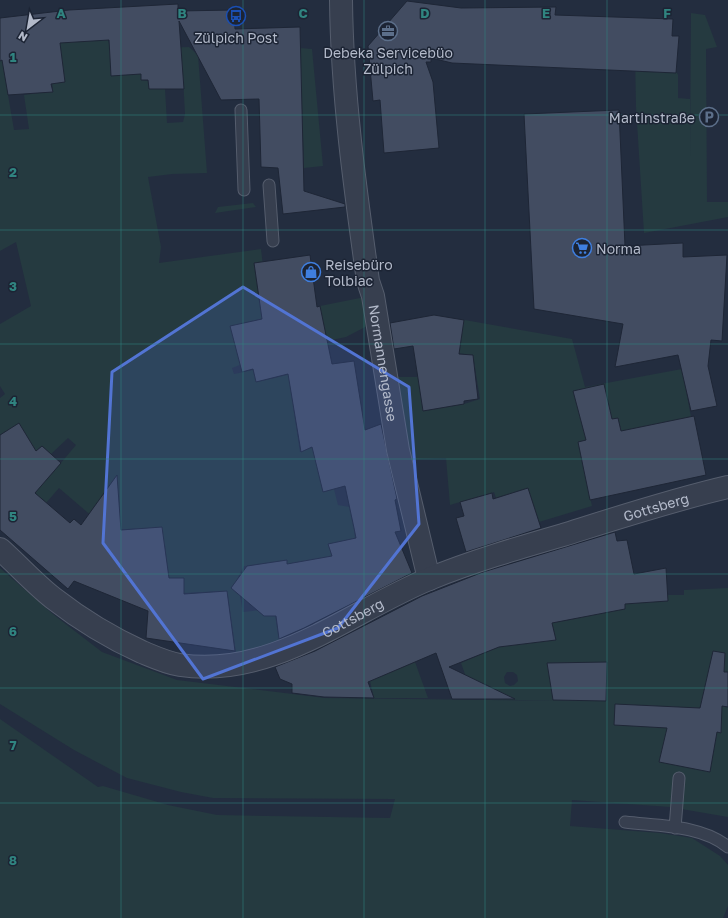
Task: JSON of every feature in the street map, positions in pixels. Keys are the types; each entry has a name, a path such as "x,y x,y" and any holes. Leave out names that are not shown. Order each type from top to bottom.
{"street":[{"name":"Normannengasse","path":"341,0 341,32 352,166 368,280 373,296 398,450 428,579"},
{"name":"Gottsberg","path":"0,549 53,598 86,621 126,645 163,660 180,665 239,664 283,651 428,579 480,560 636,512 728,487"}],"lane":[{"path":"241,110 244,190"},
{"path":"269,185 273,241"},
{"path":"676,828 679,778"},
{"path":"625,822 676,828 705,835 722,842 728,847"}],"highlighted area":[{"path":"243,287 409,387 419,524 338,628 203,679 103,543 112,372"}],"green space":[{"path":"691,13 705,15 717,47 706,49 707,202 728,202 728,217 644,233 636,107 635,54 670,60 678,75 678,98 690,99 690,156"},
{"path":"46,31 92,40 108,40 110,47 141,74 141,80 148,81 149,89 165,89 167,123 183,122 185,114 183,77 162,48 189,47 198,55 207,173 172,174 148,177 161,247 159,263 261,249 269,317 244,323 251,355 240,365 232,368 234,374 253,370 257,382 300,372 305,404 293,406 300,452 320,445 335,481 321,485 323,492 334,489 338,505 356,508 353,520 355,538 328,544 334,564 307,573 303,561 292,563 294,574 258,565 244,566 235,583 239,591 243,612 259,610 260,613 266,616 275,615 278,634 283,642 236,653 228,596 223,591 184,593 184,578 169,578 165,546 150,547 149,528 108,530 59,488 46,503 32,491 50,476 76,445 68,438 51,454 42,446 32,454 6,431 0,435 0,398 5,394 0,386 0,324 31,306 16,242 0,251 0,61 2,60 14,130 29,129 24,95 53,91"},
{"path":"300,48 312,49 323,166 304,168"},
{"path":"253,203 256,207 215,213 218,207"},
{"path":"365,297 369,325 346,337 327,341 320,306"},
{"path":"459,319 572,339 585,387 682,369 691,417 649,426 627,454 618,418 611,419 598,439 578,442 592,506 539,522 528,489 496,498 494,492 450,505 446,458 410,459 397,377 418,377 424,411 464,404 480,399 473,355 446,352"},
{"path":"0,568 54,615 102,652 177,680 325,698 569,701 474,699 461,663 498,647 555,634 552,623 574,619 573,610 617,608 629,602 634,576 640,573 642,602 668,600 668,595 684,595 684,590 728,588 728,817 670,807 572,800 570,826 660,833 692,838 720,856 728,865 728,906 723,918 0,918 0,719 98,787 103,786 168,805 217,815 390,818 395,799 213,798 181,792 127,778 74,750 0,704","holes":["507,672 513,672 517,675 518,681 514,685 510,686 505,683 504,677"]},
{"path":"415,662 428,698 374,698 370,681"}],"building":[{"path":"407,1 461,8 556,7 555,15 673,19 672,36 679,36 676,73 452,63 431,58 431,62 426,62 433,82 439,148 384,153 380,100 373,101 368,46"},
{"path":"178,4 178,11 234,10 235,29 300,27 304,191 345,204 345,207 283,214 278,168 261,167 259,99 221,100 179,21 184,89 149,89 148,80 141,80 141,74 111,76 109,40 60,43 65,82 51,84 53,92 8,95 2,60 0,61 0,18 69,10"},
{"path":"619,110 625,246 683,243 683,257 727,255 722,341 711,340 708,366 717,406 691,411 678,355 615,367 623,324 534,309 524,114"},
{"path":"310,255 317,307 320,306 332,364 354,361 365,430 381,424 397,499 395,500 401,531 395,532 412,573 304,628 279,639 276,616 264,616 231,588 247,566 287,560 287,564 332,556 328,544 356,538 345,486 323,492 312,447 301,452 288,374 256,382 253,369 242,372 230,326 262,319 254,263"},
{"path":"434,315 464,320 459,354 473,355 478,399 464,401 464,404 423,411 413,346 394,349 390,323"},
{"path":"604,384 612,419 618,418 621,431 694,416 706,475 590,500 578,442 586,440 573,391"},
{"path":"19,423 36,451 42,446 61,463 35,493 70,523 74,519 81,525 117,475 121,530 162,527 169,578 184,578 184,594 227,591 235,651 146,638 148,611 74,581 68,589 0,530 0,435"},
{"path":"528,488 541,528 466,552 456,518 464,516 460,502 492,493 493,499"},
{"path":"615,532 617,541 627,540 634,574 666,568 668,601 625,604 625,609 552,623 556,640 499,647 449,667 515,699 452,699 436,653 368,682 374,698 324,697 292,693 292,684 280,679 275,667 315,651 422,596 483,572"},
{"path":"713,651 725,653 724,672 728,672 728,707 722,706 721,733 717,732 710,772 659,762 667,728 614,725 615,704 700,708"},
{"path":"607,662 606,701 553,700 547,663"}],"place":[{"name":"Zülpich Post","path":"236,16"},
{"name":"Debeka Servicebüo Zülpich","path":"388,31"},
{"name":"Martinstraße","path":"709,117"},
{"name":"Norma","path":"582,248"},
{"name":"Reisebüro Tolbiac","path":"311,272"}]}
